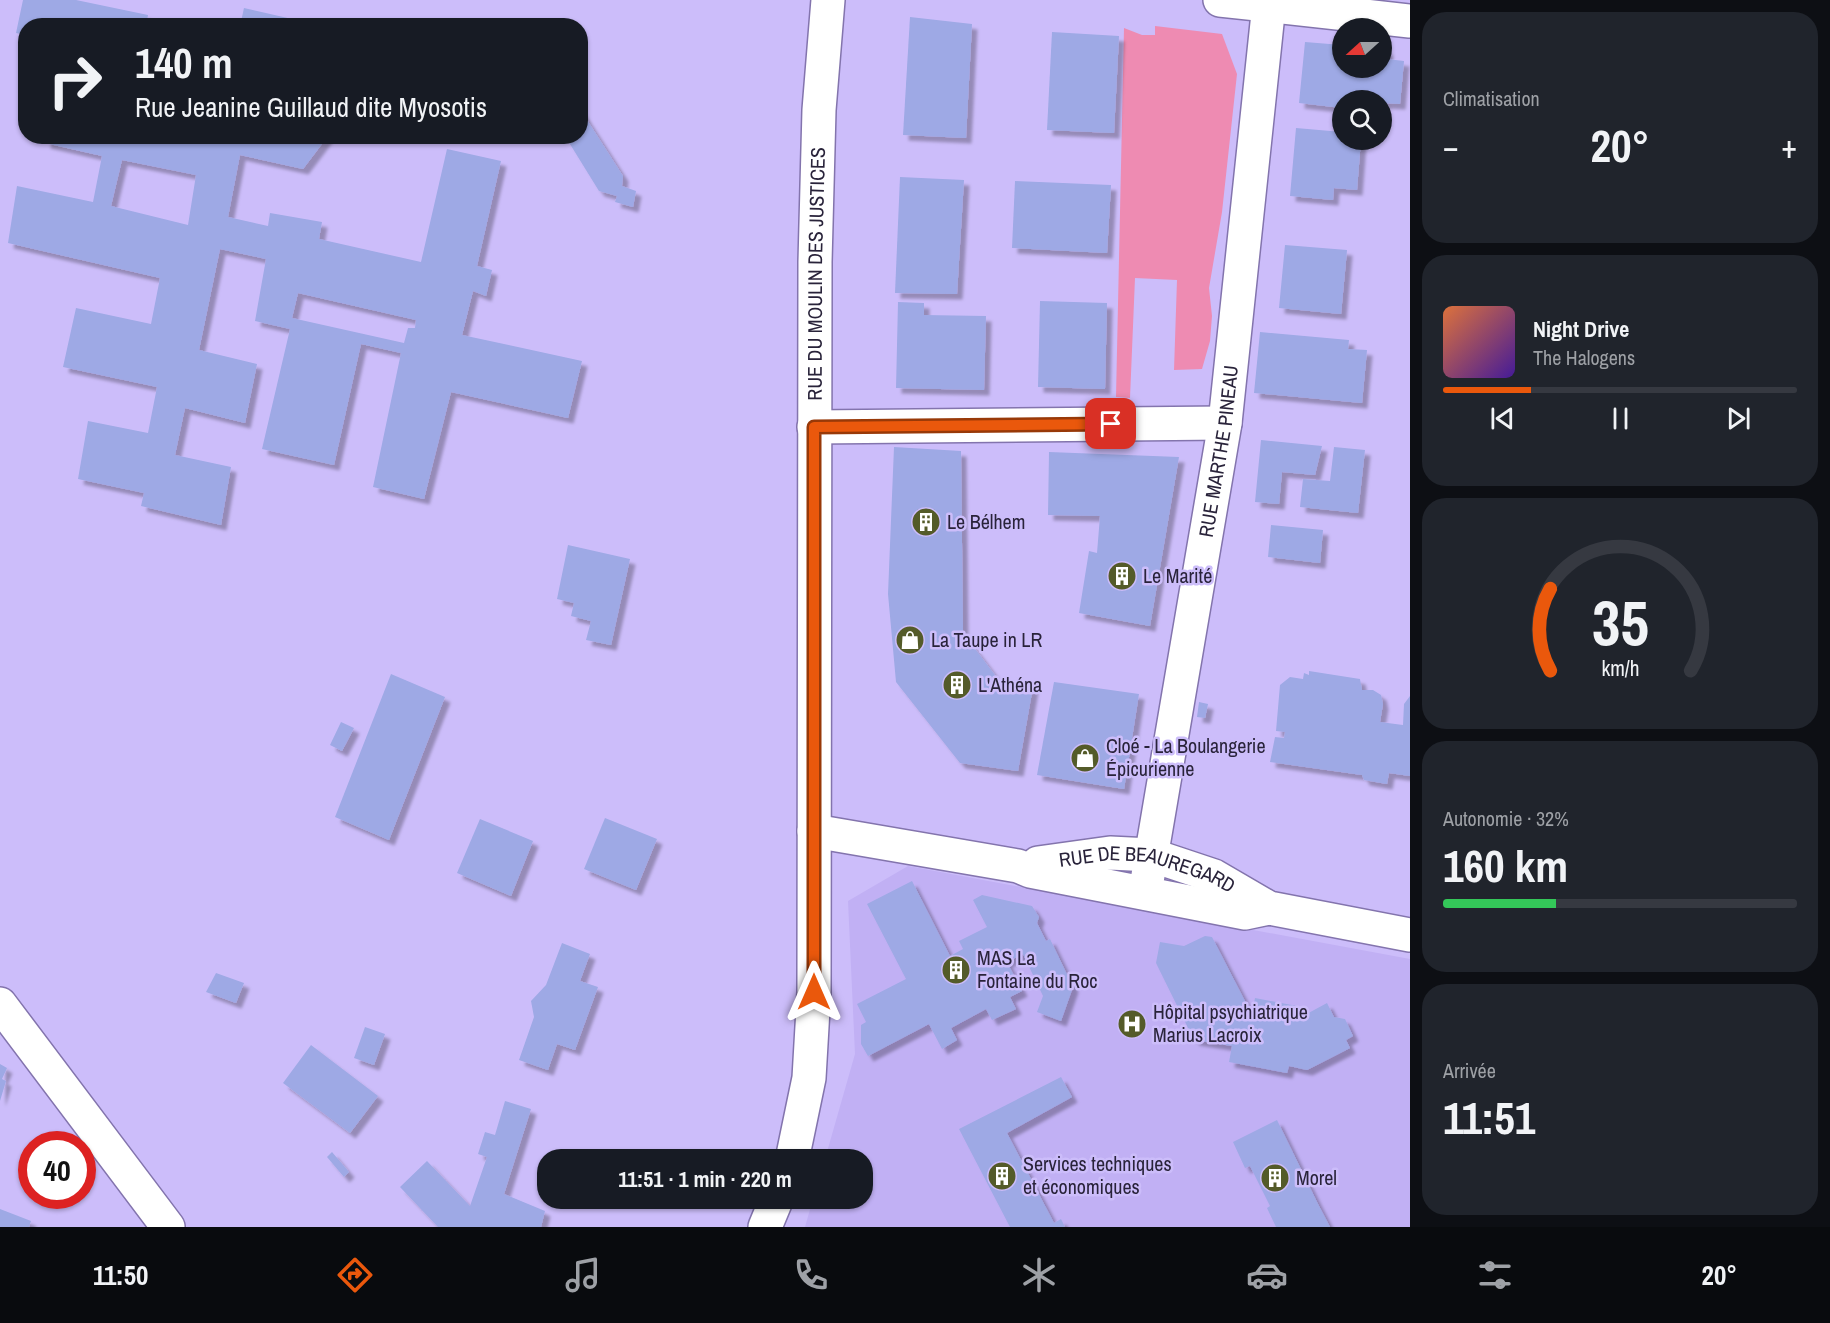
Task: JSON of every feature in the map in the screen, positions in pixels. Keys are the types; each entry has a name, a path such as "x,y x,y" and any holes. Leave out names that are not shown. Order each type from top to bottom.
{"street":[{"name":"RUE DU MOULIN DES JUSTICES","path":"794,1149 809,1078 814,992 816,170 828,0"},
{"path":"1220,0 1410,21"},
{"name":"RUE MARTHE PINEAU","path":"1145,893 1224,423 1269,4"},
{"path":"814,427 1224,423"},
{"name":"RUE DE BEAUREGARD","path":"814,831 1018,866 1030,871 1245,913 1269,908"},
{"name":"RUE DE BEAUREGARD","path":"1018,866 1110,853 1151,855 1214,876 1269,908 1410,935"},
{"path":"0,1004 168,1227"},
{"path":"765,1227 772,1209"}],"shaded area":[{"path":"1155,26 1222,34 1237,74 1222,212 1209,288 1212,316 1210,341 1202,369 1174,370 1177,280 1135,278 1130,398 1116,397 1124,28 1142,35 1155,35"},
{"name":"Hôpital psychiatrique Marius Lacroix","path":"908,866 1410,959 1410,1227 805,1227 810,1209 873,1209 873,1149 828,1149 855,1054 848,901"}],"building":[{"path":"23,0 76,0 148,15 147,18 19,18"},
{"path":"244,8 288,18 242,18"},
{"path":"910,17 972,24 966,138 903,135"},
{"path":"1052,32 1119,36 1114,133 1047,130"},
{"path":"1305,42 1332,44 1332,78 1392,78 1392,60 1404,61 1400,104 1392,104 1392,90 1332,90 1332,107 1299,103"},
{"path":"588,121 623,176 622,186 636,191 633,207 615,202 617,196 599,191 570,144 588,144"},
{"path":"1296,128 1332,131 1332,150 1360,150 1357,190 1334,188 1333,200 1290,196"},
{"path":"49,144 322,144 303,169 240,155 228,217 268,226 270,213 322,222 319,239 421,262 447,149 501,161 477,266 492,270 486,296 473,291 462,335 582,361 568,418 451,392 424,499 373,487 401,353 361,344 334,465 262,449 290,329 255,321 266,259 220,249 199,350 257,364 245,423 185,408 175,455 231,467 221,525 141,506 144,493 78,479 88,421 148,433 157,387 63,367 76,308 151,324 160,278 8,243 17,186 93,202 102,156","holes":["122,160 196,175 188,225 111,206","298,293 416,320 415,328 408,328 404,343 292,318"]},
{"path":"900,177 964,180 957,294 895,293"},
{"path":"1015,181 1111,185 1107,253 1012,248"},
{"path":"1285,245 1347,250 1341,314 1279,308"},
{"path":"1040,301 1107,303 1105,389 1038,387"},
{"path":"898,302 924,303 924,315 986,316 984,390 896,388"},
{"path":"1260,332 1349,340 1348,349 1367,350 1362,403 1254,393"},
{"path":"1261,440 1322,446 1315,475 1282,472 1279,504 1255,502"},
{"path":"894,447 961,451 963,633 1001,683 1033,687 1018,771 960,763 896,682 888,594"},
{"path":"1334,447 1365,450 1358,513 1300,507 1303,479 1330,481"},
{"path":"1049,452 1179,457 1150,626 1079,613 1089,551 1097,553 1100,516 1048,515"},
{"path":"1271,525 1323,530 1320,563 1268,557"},
{"path":"568,545 630,559 611,645 586,640 591,621 571,616 574,603 557,599"},
{"path":"1309,671 1360,679 1362,690 1373,690 1381,695 1383,704 1380,722 1403,725 1404,704 1410,696 1410,776 1389,773 1387,784 1364,780 1362,775 1270,762 1275,737 1284,738 1285,732 1276,731 1280,685 1290,677 1303,679 1304,673 1309,675"},
{"path":"391,674 445,697 389,840 335,817"},
{"path":"1054,682 1139,694 1124,789 1037,775"},
{"path":"1199,702 1208,704 1205,718 1197,717"},
{"path":"341,722 354,728 342,751 330,745"},
{"path":"605,818 657,839 636,890 584,869"},
{"path":"480,819 533,841 511,896 457,873"},
{"name":"MAS La Fontaine du Roc","path":"912,881 950,956 963,949 959,941 987,927 973,900 982,895 1032,906 1039,917 1037,923 1046,941 1050,939 1073,987 1061,1021 1037,1012 1043,996 1023,954 1007,962 1022,991 1010,997 1016,1009 992,1020 986,1009 951,1028 957,1040 942,1049 929,1024 868,1056 861,1044 861,1025 866,1022 857,1004 906,979 867,904"},
{"path":"1205,936 1212,937 1248,1007 1253,1008 1255,998 1297,1006 1296,1014 1303,1016 1327,1003 1334,1017 1345,1019 1353,1036 1346,1040 1350,1048 1307,1070 1289,1066 1287,1073 1229,1062 1232,1046 1194,1040 1156,963 1160,942 1184,946"},
{"path":"562,943 590,954 580,981 598,987 575,1050 557,1044 548,1070 519,1060 534,1017 531,1001 546,985"},
{"path":"216,973 244,983 236,1003 206,992"},
{"path":"365,1027 385,1034 374,1065 354,1058"},
{"path":"311,1045 378,1096 350,1133 283,1083"},
{"path":"0,1064 7,1068 2,1079 6,1081 0,1101"},
{"name":"Services techniques et économiques","path":"1061,1077 1072,1097 1007,1133 1054,1223 1061,1219 1065,1227 1010,1227 959,1129"},
{"path":"505,1101 531,1109 504,1194 545,1211 541,1227 438,1227 400,1187 427,1161 470,1206 487,1157 478,1154 485,1132 495,1135"},
{"name":"Morel","path":"1277,1120 1330,1227 1276,1227 1267,1208 1270,1206 1250,1166 1245,1168 1233,1142"},
{"path":"332,1152 349,1172 344,1177 327,1157"},
{"path":"0,1209 31,1221 29,1227 0,1227"}],"place":[{"name":"Le Bélhem","path":"926,522"},
{"name":"Le Marité","path":"1122,576"},
{"name":"La Taupe in LR","path":"910,640"},
{"name":"L'Athéna","path":"957,685"},
{"name":"Cloé - La Boulangerie Épicurienne","path":"1085,758"},
{"name":"MAS La Fontaine du Roc","path":"956,970"},
{"name":"Hôpital psychiatrique Marius Lacroix","path":"1132,1024"},
{"name":"Services techniques et économiques","path":"1002,1176"},
{"name":"Morel","path":"1275,1178"}],"route":[{"path":"814,992 814,427 1111,424"}]}
